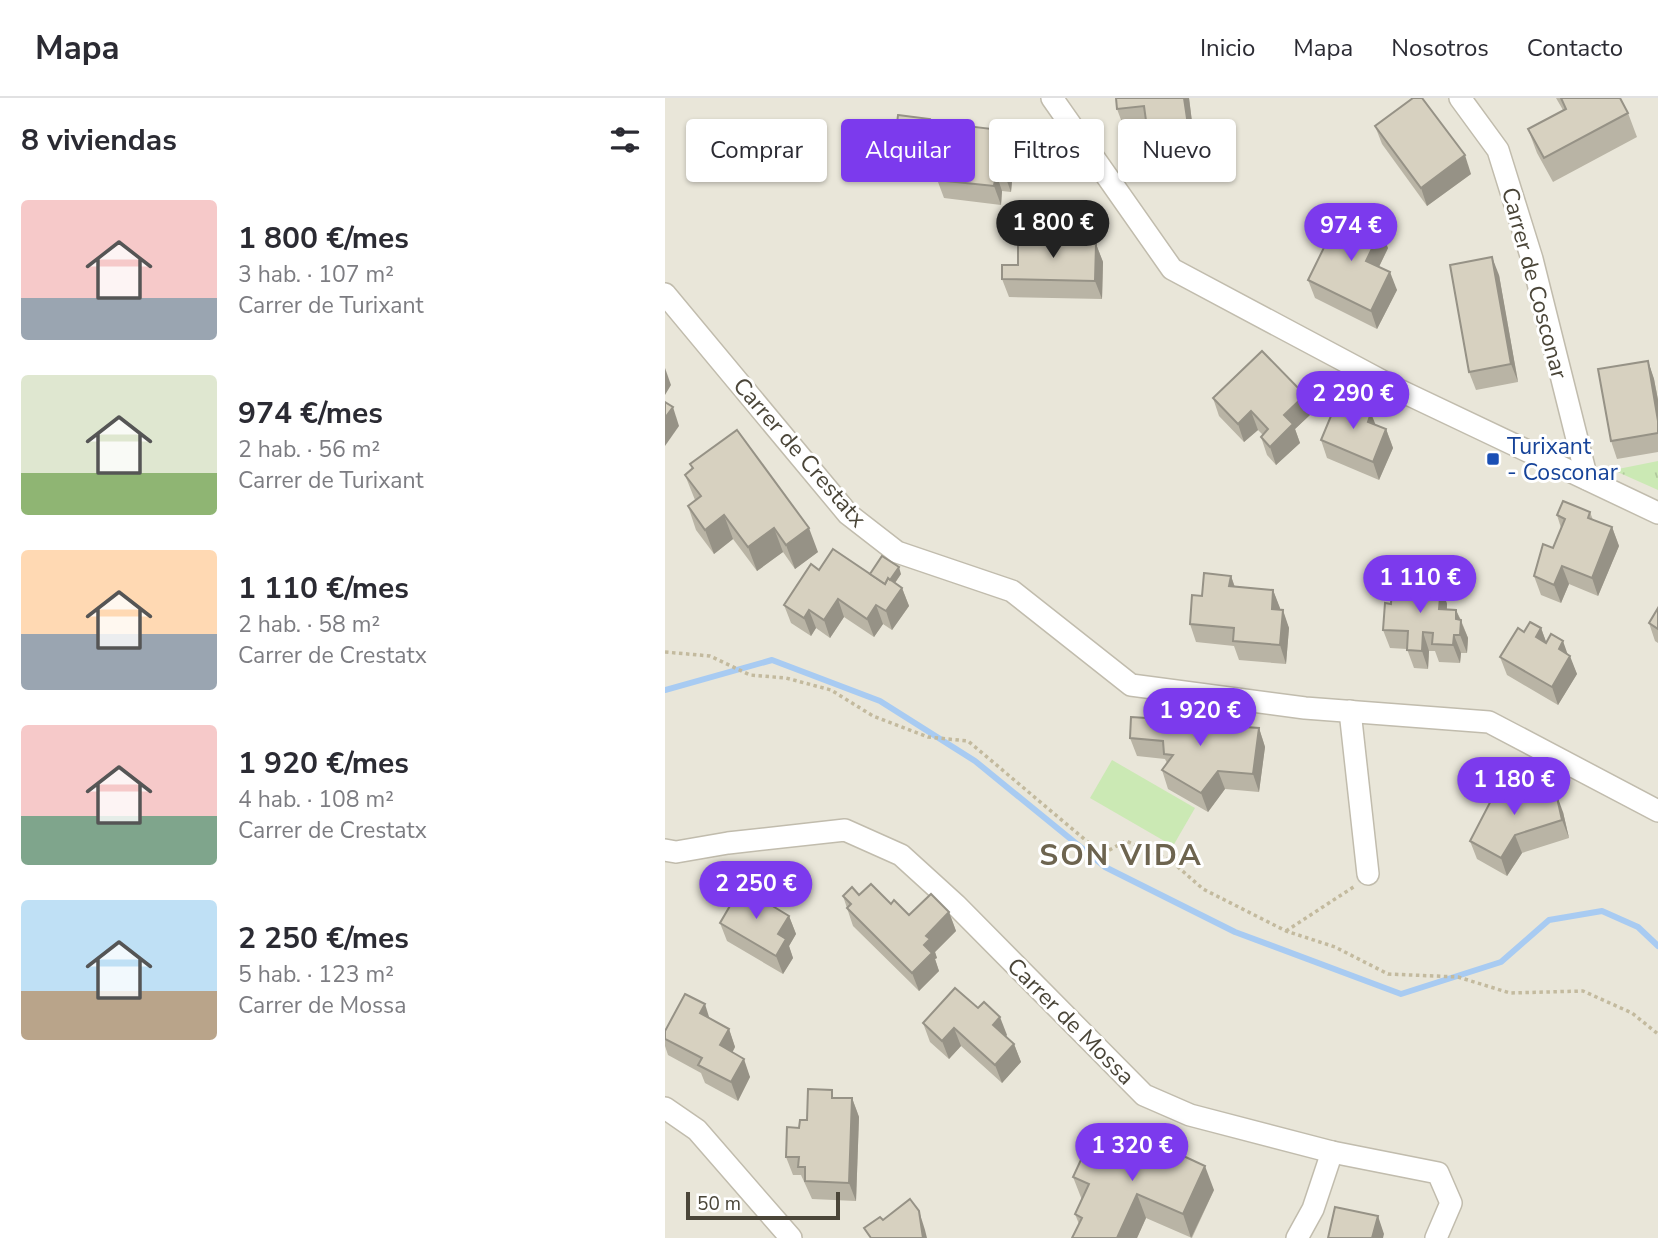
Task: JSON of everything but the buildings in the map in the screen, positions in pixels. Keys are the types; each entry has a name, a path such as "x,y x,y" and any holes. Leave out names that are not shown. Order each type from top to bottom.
{"street":[{"path":"1052,98 1172,269 1399,390 1658,513"},
{"name":"Carrer de Cosconar","path":"1460,98 1498,150 1532,259 1587,479"},
{"name":"Carrer de Crestatx","path":"665,294 848,514 897,552 1013,591 1131,685 1350,711 1489,722 1658,811"},
{"path":"1350,711 1368,874"},
{"name":"Carrer de Mossa","path":"665,850 676,852 728,843 845,830 901,855 956,905 1144,1095 1189,1115 1332,1153 1438,1173 1451,1203 1436,1238"},
{"path":"665,1108 697,1129 791,1238"},
{"path":"1297,1238 1313,1209 1332,1153"}],"path":[{"path":"665,652 710,656 750,675 786,678 831,690 873,716 928,737 968,741 1101,855 1126,841 1170,860 1203,889 1286,931 1335,947 1388,974 1458,977 1510,993 1583,992 1632,1013 1658,1034"},
{"path":"1286,931 1349,892"}],"shaded area":[{"path":"665,98 1658,98 1658,1238 665,1238"}],"green space":[{"path":"1658,461 1658,490 1613,470"},
{"path":"1112,760 1195,808 1173,846 1090,798"}],"waterway":[{"path":"665,690 772,660 880,701 975,761 1105,867 1235,932 1401,994 1501,962 1549,920 1602,911 1638,927 1658,946"}],"place":[{"name":"Turixant - Cosconar","path":"1493,459"}],"district":[{"name":"SON VIDA","path":"1121,855"}]}
